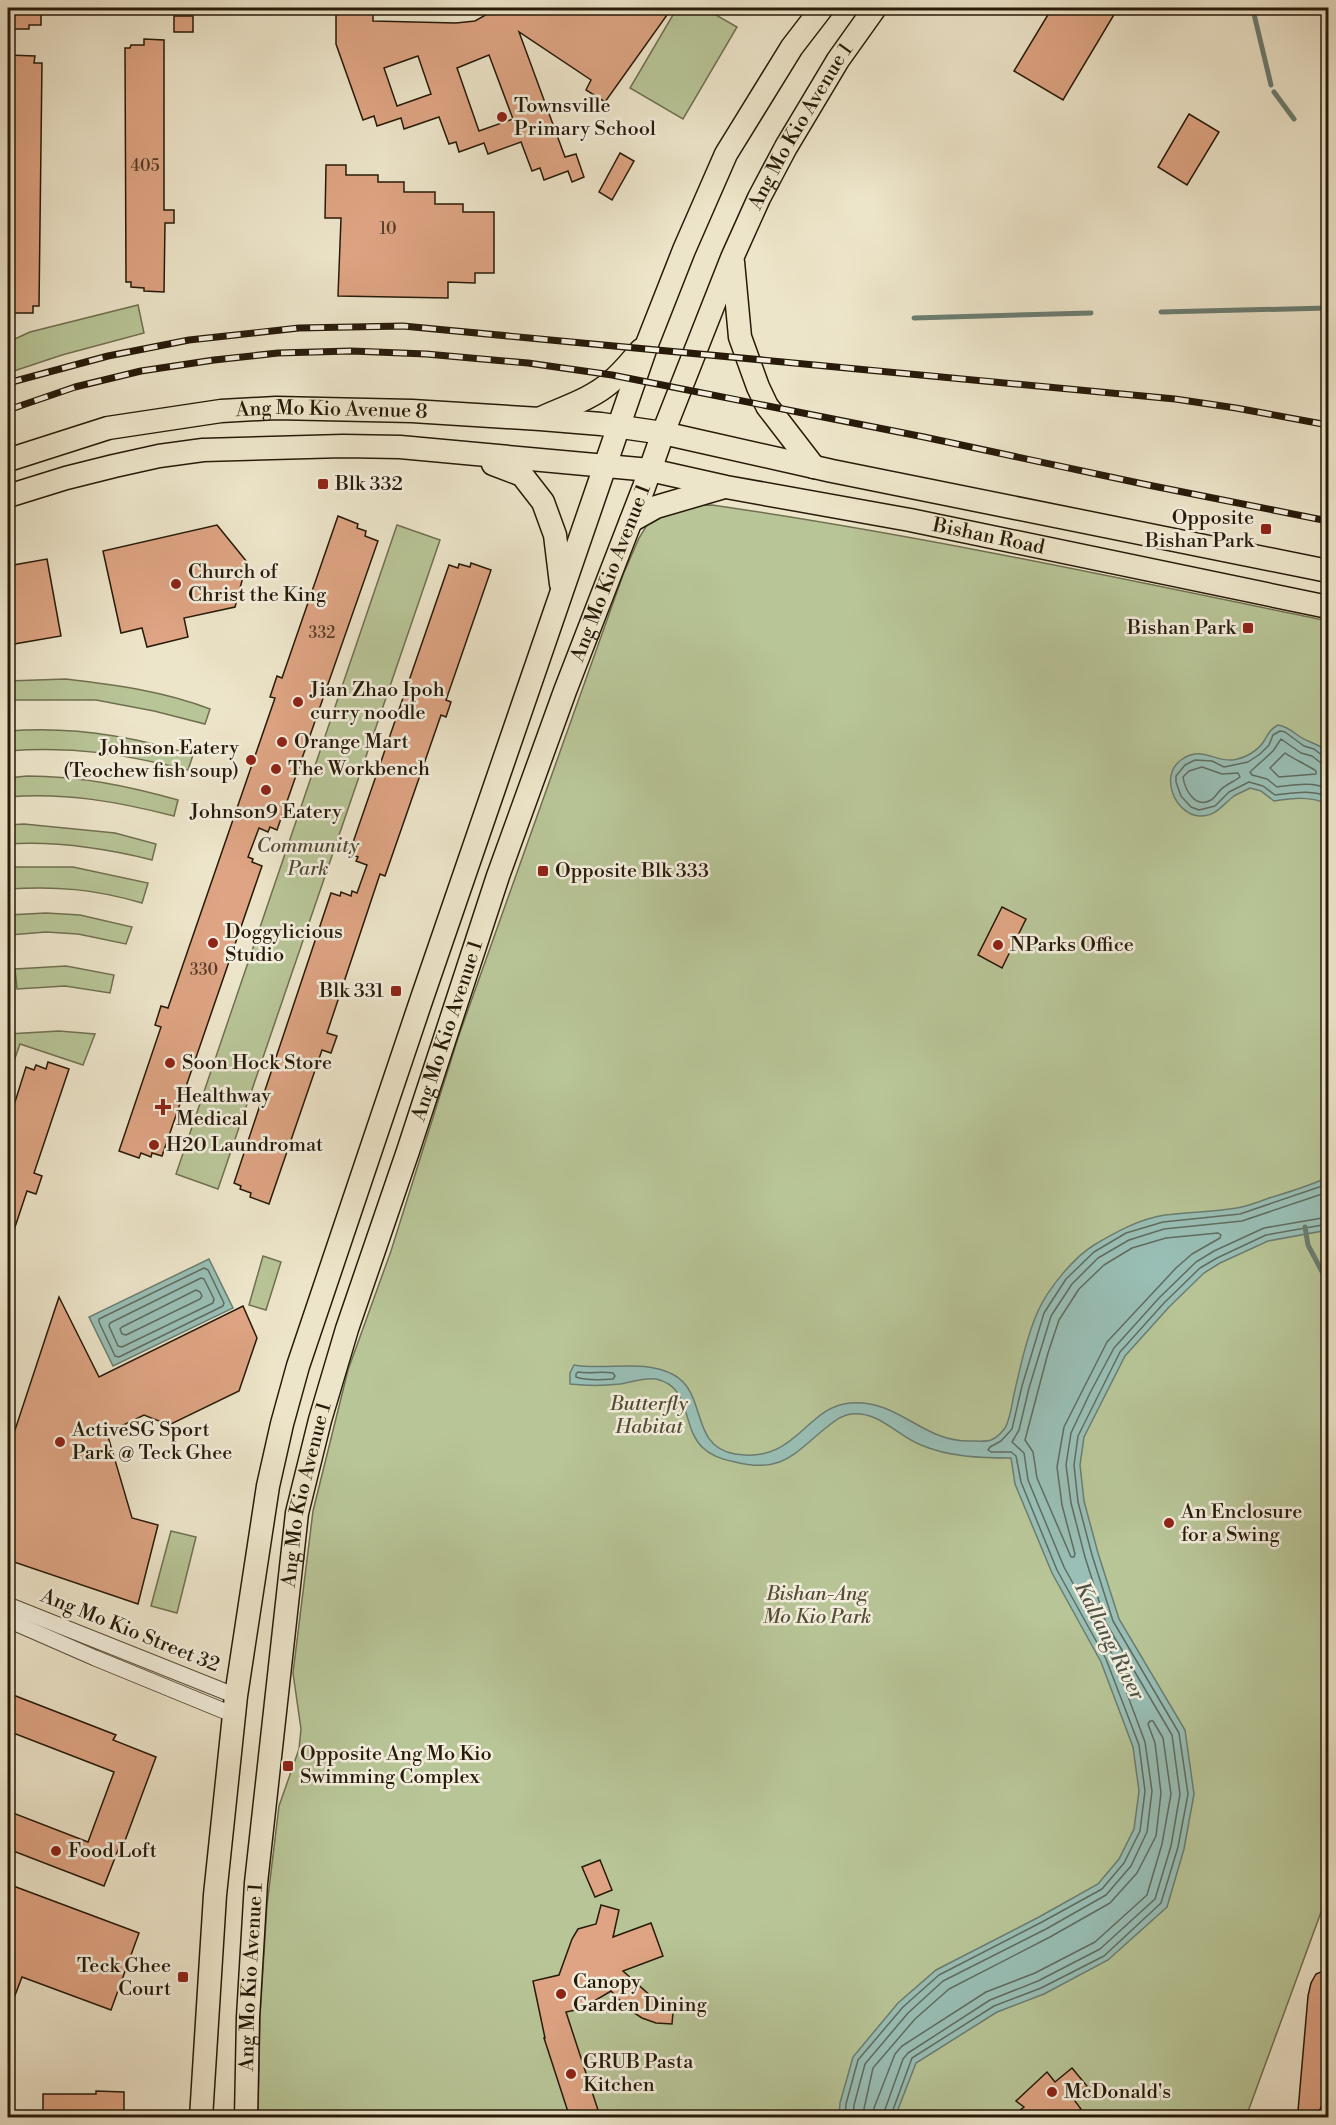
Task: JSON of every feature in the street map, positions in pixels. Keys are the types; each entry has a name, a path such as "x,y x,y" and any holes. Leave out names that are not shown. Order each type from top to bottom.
{"main road":[{"name":"Ang Mo Kio Avenue 1","path":"201,2118 215,1895 235,1705 268,1486 298,1366 418,1008 647,344 684,250 726,154 792,47 822,8"},
{"name":"Ang Mo Kio Avenue 1","path":"246,2118 248,2017 256,1883 297,1513 320,1420 347,1329 498,876 565,691 732,258 759,198 786,147 838,60 875,8"},
{"path":"732,258 740,337 758,387 767,406 814,467"},
{"path":"540,419 599,391 612,381 647,344"},
{"name":"Ang Mo Kio Avenue 8","path":"8,460 108,428 221,411 276,408 411,411 540,419 663,433"},
{"name":"Bishan Road","path":"663,433 814,467 1329,571"},
{"name":"Ang Mo Kio Avenue 8","path":"8,496 114,466 159,456 203,450 343,446 400,447 650,470"},
{"path":"468,454 522,475 543,502 555,535 561,591"},
{"name":"Bishan Road","path":"650,470 1329,607"},
{"path":"631,521 656,507 726,486"}],"street":[{"name":"Ang Mo Kio Street 32","path":"8,1605 235,1705"},
{"name":"Ang Mo Kio Street 32","path":"8,1620 235,1705"}],"green space":[{"path":"677,8 704,8 737,27 683,119 630,88"},
{"path":"138,305 144,333 62,355 8,373 8,342 30,332"},
{"name":"Bishan-Ang Mo Kio Park","path":"712,505 944,544 1328,621 1328,1893 1246,2117 258,2118 260,2016 267,1905 279,1806 299,1749 301,1729 293,1673 313,1511 348,1370 391,1251 458,1038 623,575 639,538 655,512 679,506"},
{"name":"Community Park","path":"397,525 440,540 218,1189 176,1174"},
{"path":"66,679 157,693 210,709 205,724 96,700 8,700 8,681"},
{"path":"55,730 102,734 193,755 188,770 99,753 55,750 8,751 8,731"},
{"path":"27,776 104,783 178,800 174,816 92,799 50,796 8,797 8,778"},
{"path":"24,824 115,833 156,844 152,860 80,846 8,844 8,825"},
{"path":"8,867 73,867 148,883 142,903 108,894 75,890 8,889"},
{"path":"46,913 80,915 132,927 126,944 78,934 46,932 10,935 8,915"},
{"path":"66,966 114,975 110,993 65,986 17,989 15,969"},
{"path":"59,1031 95,1034 83,1065 20,1044 8,1078 8,1034"},
{"path":"263,1256 281,1262 266,1310 249,1305"},
{"path":"171,1531 196,1537 177,1613 151,1606"}],"water":[{"path":"1278,725 1319,746 1328,754 1328,804 1302,798 1274,801 1261,791 1250,788 1205,816 1190,814 1177,802 1171,784 1171,775 1174,767 1181,760 1195,754 1226,760 1242,758 1258,748 1271,730"},
{"name":"Kallang River","path":"1328,1177 1328,1230 1268,1241 1204,1273 1169,1307 1125,1356 1084,1437 1080,1465 1084,1501 1119,1619 1185,1730 1194,1794 1184,1849 1167,1907 1108,1960 1044,1994 997,2012 916,2063 895,2117 839,2117 840,2103 853,2057 898,2003 936,1970 1098,1884 1119,1859 1134,1829 1139,1791 1133,1747 1101,1662 1052,1573 1015,1484 1011,1458 977,1457 932,1449 912,1441 871,1416 851,1414 835,1421 796,1453 777,1463 751,1465 731,1461 713,1455 702,1447 691,1429 681,1398 667,1383 656,1379 643,1379 607,1385 570,1384 570,1373 574,1365 650,1367 674,1375 691,1394 704,1430 711,1441 721,1449 735,1454 756,1455 773,1451 787,1443 822,1414 850,1403 883,1408 925,1429 954,1440 989,1441 999,1435 1007,1424 1025,1350 1038,1311 1062,1275 1086,1251 1119,1231 1146,1220 1165,1215 1241,1207 1299,1189"},
{"path":"209,1259 233,1308 113,1366 89,1317"}],"building":[{"path":"8,8 41,8 41,25 29,25 29,29 8,29"},
{"path":"336,8 373,8 373,21 456,23 475,21 494,8 672,8 605,102 586,90 591,80 519,32 565,157 576,154 584,177 572,182 568,171 544,180 540,168 532,171 521,142 488,154 484,143 459,152 456,142 449,144 439,117 404,129 401,118 377,126 374,116 363,120 336,44","holes":["489,55 513,119 479,131 457,68","418,56 431,94 397,106 384,68"]},
{"path":"1052,8 1118,8 1063,100 1014,71"},
{"path":"174,16 193,16 193,32 174,32"},
{"path":"144,39 164,40 164,210 174,210 174,223 165,223 164,292 144,291 144,288 131,287 131,282 126,282 125,48 130,48 131,45 144,45"},
{"path":"8,55 35,56 34,63 42,63 39,306 33,306 33,313 8,313"},
{"path":"1189,114 1219,132 1187,185 1158,167"},
{"path":"620,153 634,161 612,200 599,192"},
{"path":"326,165 346,165 346,175 378,175 378,182 404,182 404,192 435,192 435,204 463,204 463,212 494,212 494,273 475,273 475,283 448,282 448,298 338,296 341,218 325,218"},
{"path":"338,516 358,524 357,528 366,531 365,536 378,541 277,830 270,827 268,832 259,828 248,857 253,859 252,862 262,866 162,1156 152,1153 151,1157 141,1153 139,1158 119,1151 161,1027 155,1025 161,1006 168,1008 275,698 270,697 277,676 282,678"},
{"name":"Church of Christ the King","path":"217,525 247,562 235,607 184,618 188,637 147,647 142,628 121,633 103,551"},
{"path":"47,559 61,636 8,645 8,566"},
{"path":"471,563 491,570 446,700 451,702 446,717 441,715 385,876 380,874 327,1033 337,1036 331,1053 322,1050 269,1204 250,1197 251,1193 240,1189 241,1186 234,1183 331,893 340,896 341,892 351,896 352,891 357,893 367,865 356,861 358,857 349,854 449,565 458,568 459,564 470,567"},
{"name":"NParks Office","path":"1002,907 1026,919 1002,968 978,955"},
{"path":"48,1062 69,1069 34,1173 42,1176 36,1194 27,1191 10,1242 8,1242 8,1124 26,1067 34,1070 36,1065 46,1069"},
{"name":"ActiveSG Sport Park @ Teck Ghee","path":"59,1297 99,1377 243,1306 257,1338 239,1391 169,1425 144,1415 107,1433 132,1518 158,1525 138,1604 8,1560 8,1451"},
{"path":"8,1693 116,1735 113,1740 156,1757 123,1846 120,1845 104,1886 8,1849 8,1811 88,1842 114,1772 8,1731"},
{"path":"600,1860 612,1890 595,1897 582,1867"},
{"path":"8,1884 139,1933 111,2010 22,1977 8,2011"},
{"path":"601,1905 619,1910 613,1937 651,1923 663,1956 623,1971 652,1997 674,2002 672,2024 656,2023 642,2018 628,2009 611,1991 589,2004 590,2007 566,2012 598,2110 570,2118 544,2038 533,1981 559,1975 578,1929 596,1924"},
{"path":"1323,1971 1329,1976 1329,2058 1324,2058 1322,2105 1316,2118 1301,2118 1298,2111 1308,1996 1316,1974"},
{"name":"McDonald's","path":"1072,2068 1087,2086 1072,2097 1081,2109 1070,2118 1010,2118 1024,2107 1016,2101 1047,2072 1055,2082"},
{"path":"96,2091 124,2092 124,2118 46,2118 46,2112 43,2111 43,2094 96,2094"}],"waterway":[{"path":"1253,10 1271,85"},
{"path":"1274,92 1294,119"},
{"path":"1161,312 1328,308"},
{"path":"914,318 1091,313"},
{"path":"1305,1227 1308,1245 1328,1283"}],"railway":[{"path":"8,383 108,356 189,340 299,328 403,326 1175,399 1328,425"},
{"path":"8,410 75,387 141,371 214,360 278,353 351,351 426,354 528,363 612,375 1328,521"}],"place":[{"name":"Townsville Primary School","path":"502,117"},
{"name":"Blk 332","path":"323,484"},
{"name":"Opposite Bishan Park","path":"1266,529"},
{"name":"Church of Christ the King","path":"176,584"},
{"name":"Bishan Park","path":"1248,628"},
{"name":"Jian Zhao Ipoh curry noodle","path":"298,702"},
{"name":"Orange Mart","path":"282,742"},
{"name":"Johnson Eatery (Teochew fish soup)","path":"251,760"},
{"name":"The Workbench","path":"276,769"},
{"name":"Johnson9 Eatery","path":"266,790"},
{"name":"Opposite Blk 333","path":"543,871"},
{"name":"Doggylicious Studio","path":"213,943"},
{"name":"NParks Office","path":"998,945"},
{"name":"Blk 331","path":"396,991"},
{"name":"Soon Hock Store","path":"170,1063"},
{"name":"Healthway Medical","path":"163,1107"},
{"name":"H20 Laundromat","path":"154,1145"},
{"name":"ActiveSG Sport Park @ Teck Ghee","path":"60,1442"},
{"name":"An Enclosure for a Swing","path":"1169,1523"},
{"name":"Opposite Ang Mo Kio Swimming Complex","path":"288,1766"},
{"name":"Food Loft","path":"56,1851"},
{"name":"Teck Ghee Court","path":"183,1977"},
{"name":"Canopy Garden Dining","path":"561,1994"},
{"name":"GRUB Pasta Kitchen","path":"571,2074"},
{"name":"McDonald's","path":"1052,2092"}],"park label":[{"name":"Butterfly Habitat","path":"649,1416"}]}
